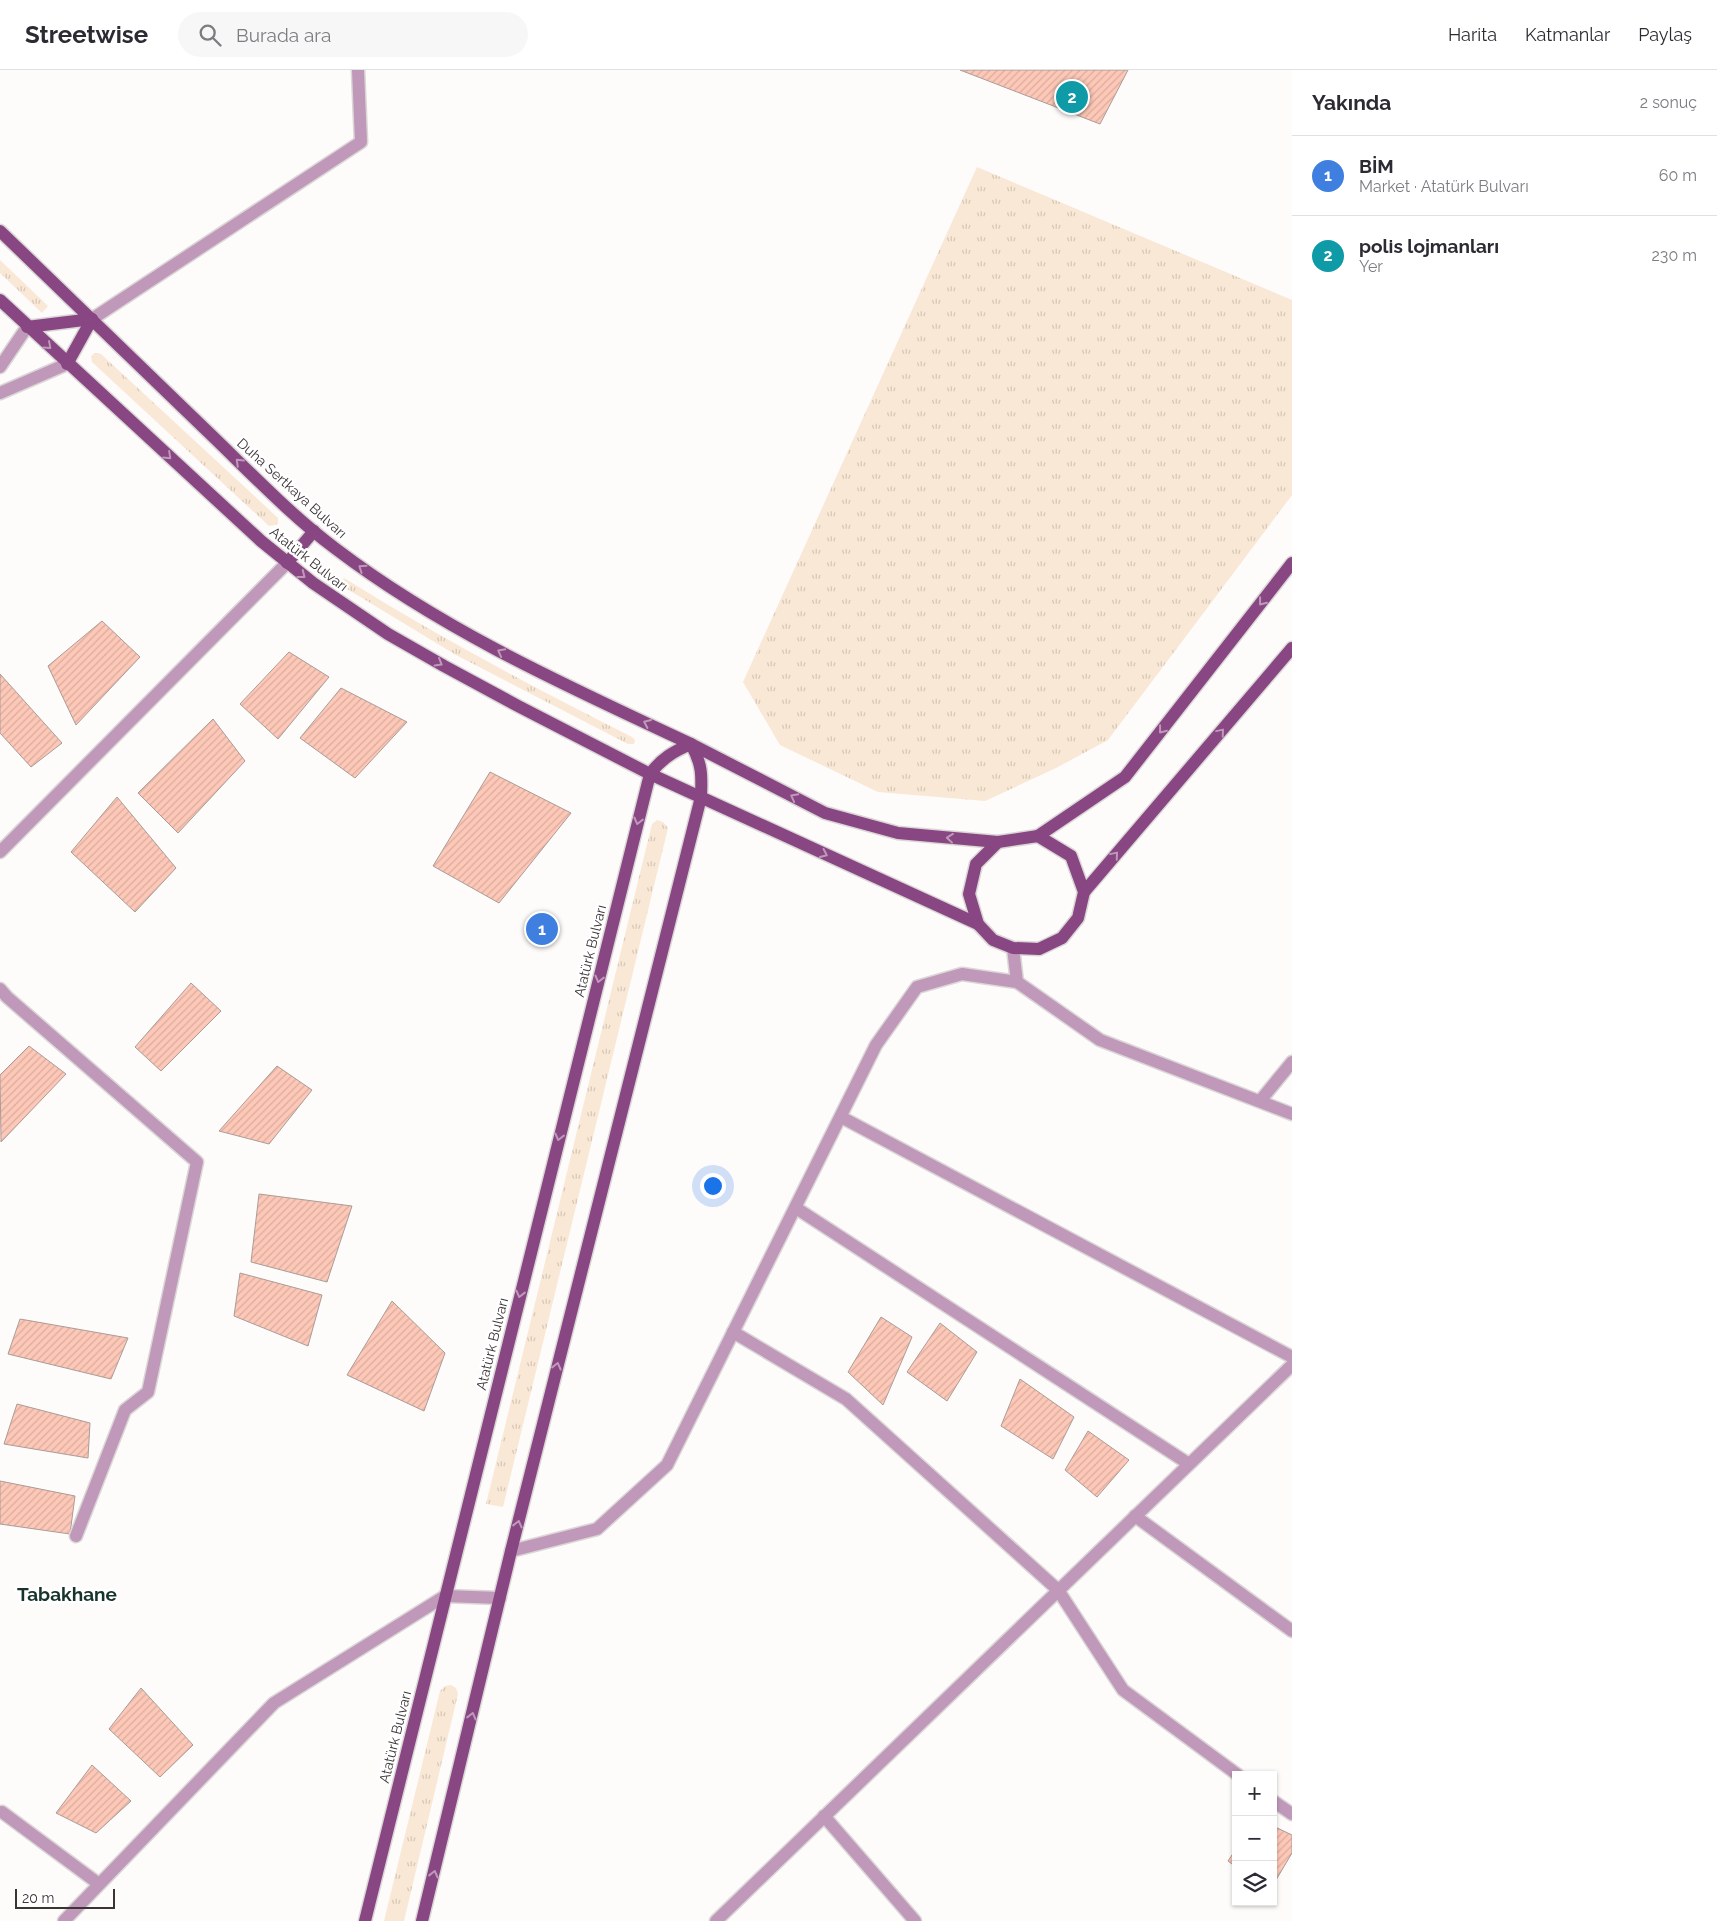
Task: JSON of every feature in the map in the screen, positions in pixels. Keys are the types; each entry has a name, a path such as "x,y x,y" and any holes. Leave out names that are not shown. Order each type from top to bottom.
{"main road":[{"name":"Duha Sertkaya Bulvarı","path":"0,231 278,499 335,549 410,600 460,630 691,744 824,813 898,833 998,842"},
{"name":"Atatürk Bulvarı","path":"0,300 67,364 287,563 344,605 444,666 650,774 978,924"},
{"path":"27,327 92,319"},
{"path":"67,364 92,319"},
{"path":"287,563 314,531"},
{"path":"1292,563 1125,777 1038,836 998,842 976,864 969,894 978,924 993,940 1013,948 1039,949 1062,938 1078,918 1084,892 1292,648"},
{"path":"422,1921 511,1551 701,797 702,774 699,760 691,744 676,750 665,758 650,774"},
{"name":"Atatürk Bulvarı","path":"365,1921 650,774"},
{"path":"1038,836 1071,856 1084,892"}],"street":[{"path":"92,319 361,142 358,70"},
{"path":"0,367 27,327"},
{"path":"0,393 67,364"},
{"path":"0,852 287,563"},
{"path":"1013,948 1017,982"},
{"path":"511,1551 597,1529 668,1465 876,1045 917,987 962,974 1017,982 1100,1040 1292,1114"},
{"path":"0,989 197,1162 148,1392 126,1410 76,1536"},
{"path":"1260,1101 1292,1062"},
{"path":"841,1117 1292,1357"},
{"path":"796,1208 1189,1464"},
{"path":"733,1332 846,1398 1058,1590 1123,1690 1233,1771"},
{"path":"716,1921 1292,1365"},
{"path":"1135,1516 1292,1631"},
{"path":"64,1921 274,1702 445,1596 500,1598"},
{"path":"1277,1804 1292,1814"},
{"path":"2,1812 99,1884"},
{"path":"824,1816 915,1921"}],"green space":[{"path":"977,167 1292,300 1292,495 1108,740 1056,768 985,801 878,792 780,745 743,682"},
{"path":"0,260 48,306 42,313 0,273"},
{"path":"95,353 101,354 278,518 278,524 269,526 92,362 91,356"},
{"path":"344,578 486,661 632,737 635,740 634,744 628,744 456,655 339,584"},
{"path":"657,820 663,822 668,828 503,1507 486,1504 652,824"},
{"path":"451,1685 456,1688 458,1694 404,1921 384,1921 440,1691 445,1686"}],"building":[{"path":"960,70 1128,70 1100,124"},
{"path":"102,621 140,657 76,725 48,666"},
{"path":"289,652 329,677 278,739 240,704"},
{"path":"0,674 62,743 31,767 0,733"},
{"path":"341,688 407,722 355,778 300,738"},
{"path":"213,719 245,761 178,833 138,793"},
{"path":"490,772 571,813 499,903 433,866"},
{"path":"117,797 176,868 135,912 71,852"},
{"path":"191,983 221,1011 161,1071 135,1047"},
{"path":"29,1046 66,1074 1,1142 0,1075"},
{"path":"277,1066 312,1090 269,1144 219,1131"},
{"path":"259,1194 352,1206 327,1282 251,1262"},
{"path":"240,1273 322,1295 308,1346 234,1316"},
{"path":"392,1301 445,1353 424,1411 347,1375"},
{"path":"881,1317 912,1337 883,1405 848,1372"},
{"path":"20,1319 128,1338 111,1379 8,1354"},
{"path":"940,1323 977,1352 947,1401 907,1372"},
{"path":"1020,1379 1074,1417 1053,1459 1001,1426"},
{"path":"17,1404 90,1423 88,1458 4,1444"},
{"path":"1088,1431 1129,1460 1097,1497 1065,1470"},
{"path":"0,1481 75,1496 70,1534 0,1524"},
{"path":"141,1688 193,1745 160,1777 109,1729"},
{"path":"92,1765 131,1801 96,1833 56,1813"},
{"path":"1277,1828 1292,1835 1292,1853 1277,1878"},
{"path":"1232,1855 1232,1864 1228,1861"}],"place":[{"name":"polis lojmanları","path":"1072,97"},
{"name":"BİM","path":"542,929"}],"district":[{"name":"Tabakhane","path":"67,1594"}]}
